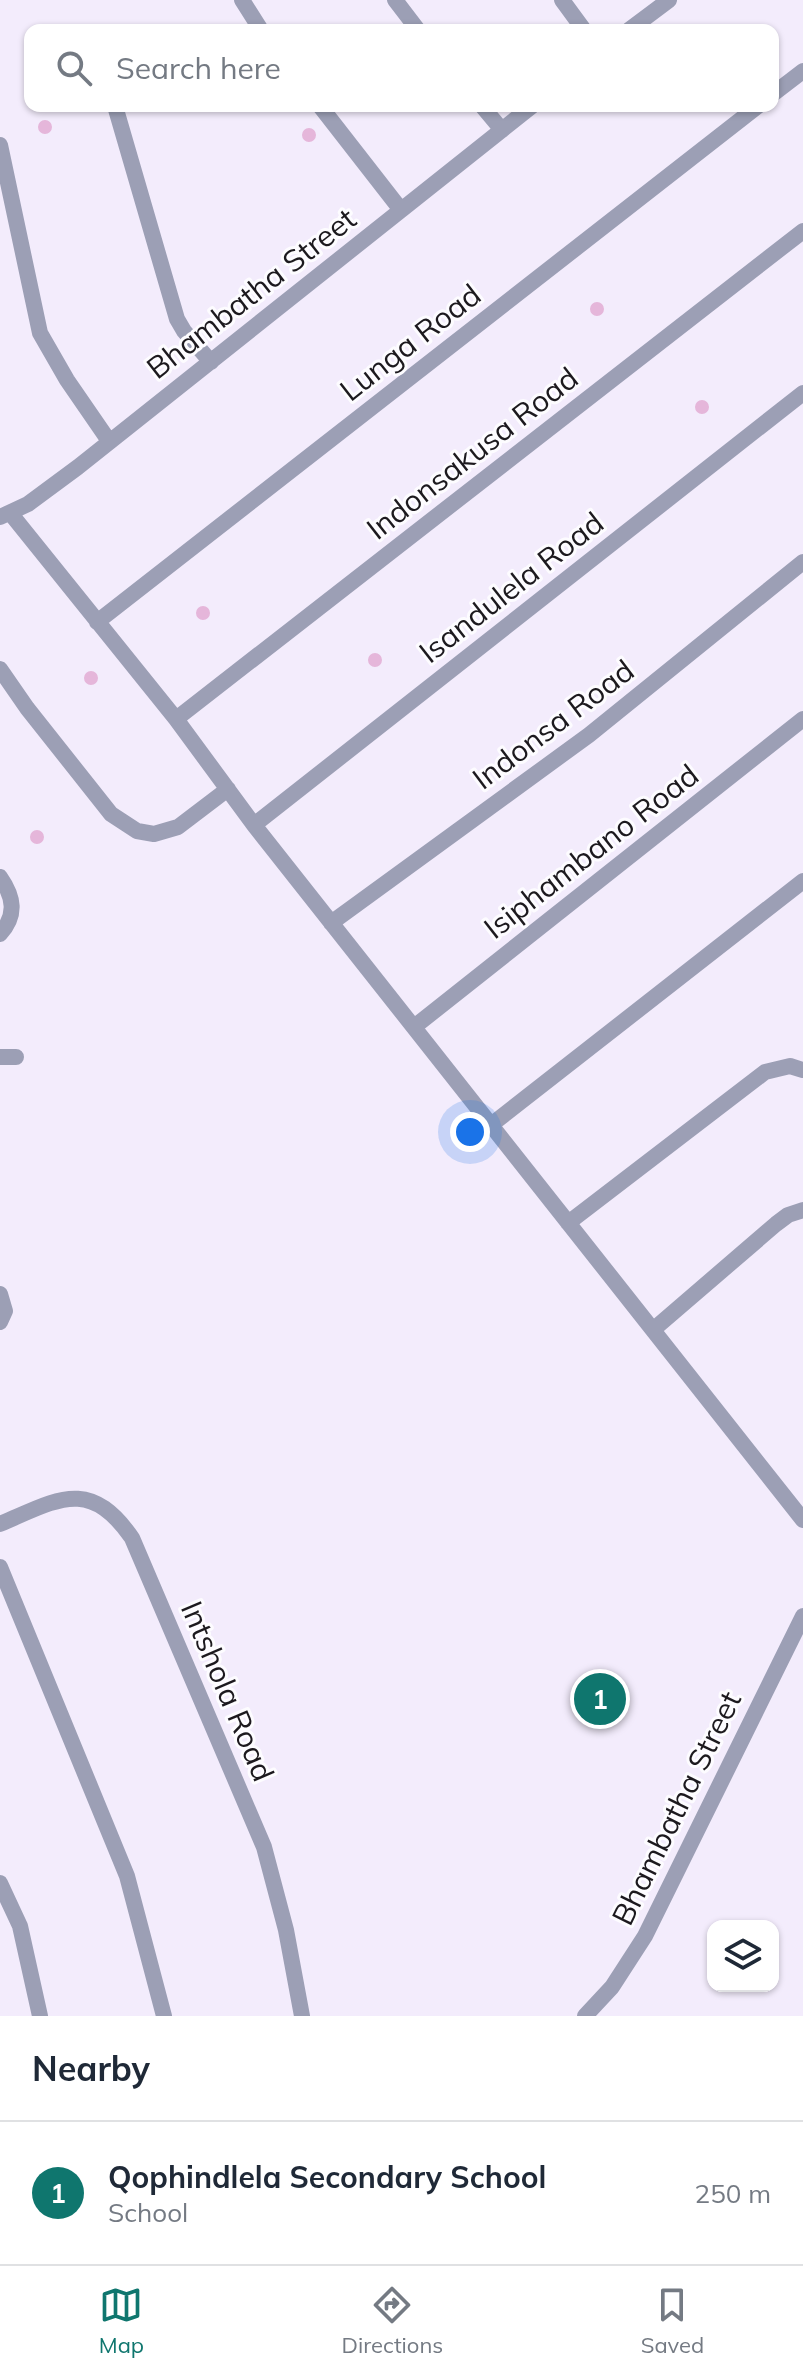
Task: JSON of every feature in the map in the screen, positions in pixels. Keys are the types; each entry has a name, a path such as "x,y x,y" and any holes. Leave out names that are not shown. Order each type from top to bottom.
{"street":[{"path":"242,0 257,24"},
{"path":"395,0 413,24"},
{"path":"562,0 580,24"},
{"path":"637,24 669,0"},
{"path":"779,89 803,71"},
{"path":"117,112 177,319 211,362"},
{"path":"325,112 401,210"},
{"path":"487,112 502,130"},
{"name":"Bhambatha Street","path":"5,515 28,504 524,112"},
{"name":"Lunga Road","path":"97,622 750,112"},
{"path":"0,145 40,333 67,380 109,441"},
{"name":"Indonsakusa Road","path":"176,719 803,231"},
{"name":"Isandulela Road","path":"254,825 803,393"},
{"path":"5,515 176,719 254,825 803,1520"},
{"name":"Indonsa Road","path":"331,923 589,735 803,562"},
{"path":"0,669 111,814 137,831 154,834 178,827 228,789"},
{"name":"Isiphambano Road","path":"414,1027 803,719"},
{"path":"0,877 13,901 12,914 0,934"},
{"path":"491,1125 803,881"},
{"path":"568,1223 765,1072 790,1066 803,1070"},
{"path":"654,1329 776,1224 788,1215 803,1210"},
{"path":"0,1294 5,1311 0,1322"},
{"name":"Intshola Road","path":"0,1524 70,1497 94,1502 107,1509 132,1538 264,1847 286,1930 302,2016"},
{"path":"0,1567 127,1876 164,2016"},
{"name":"Bhambatha Street","path":"585,2016 612,1987 645,1936 803,1616"},
{"path":"0,1883 20,1926 40,2016"}],"building":[{"path":"45,120 52,127 45,134 38,127"},
{"path":"309,128 316,135 309,142 302,135"},
{"path":"597,302 604,309 597,316 590,309"},
{"path":"702,400 709,407 702,414 695,407"},
{"path":"203,606 210,613 203,620 196,613"},
{"path":"375,653 382,660 375,667 368,660"},
{"path":"91,671 98,678 91,685 84,678"},
{"path":"37,830 44,837 37,844 30,837"}],"place":[{"name":"Qophindlela Secondary School","path":"600,1699"}]}
